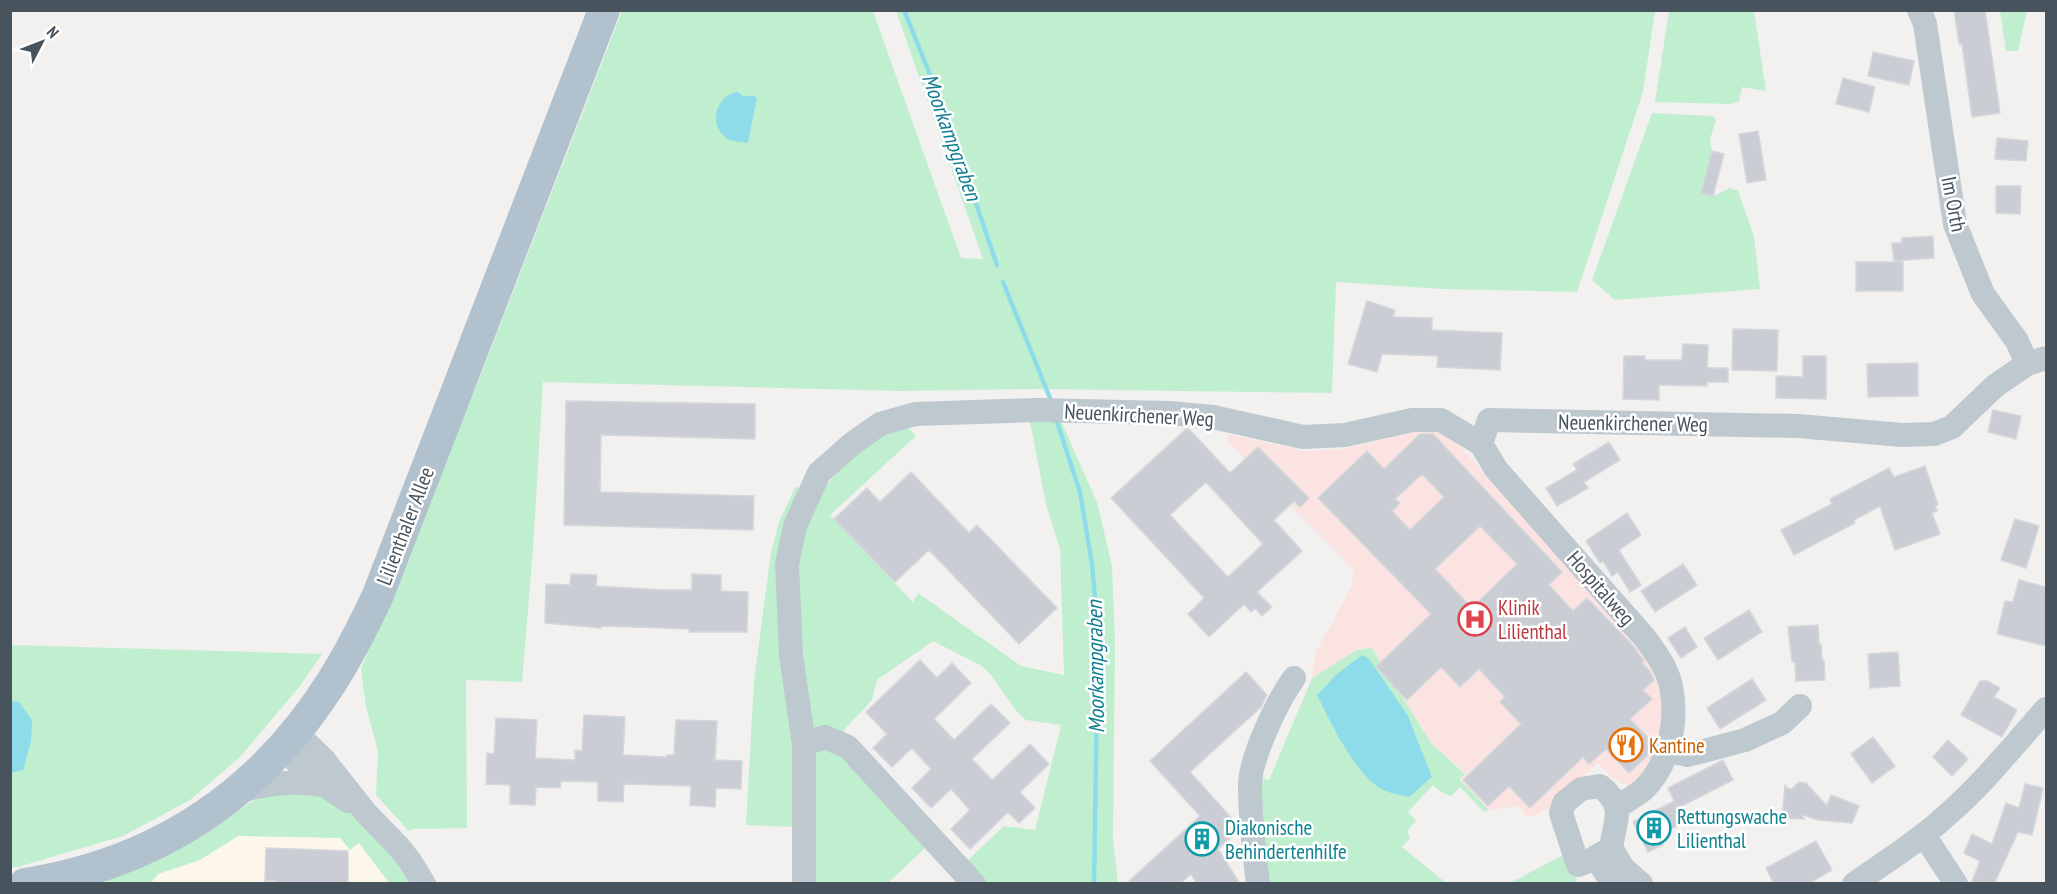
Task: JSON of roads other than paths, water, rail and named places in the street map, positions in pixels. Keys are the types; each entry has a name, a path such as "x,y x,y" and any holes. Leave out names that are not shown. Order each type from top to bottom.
{"main road":[{"name":"Lilienthaler Allee","path":"25,884 77,873 152,846 210,813 238,791 289,739 338,671 378,595 604,10"}],"street":[{"name":"Im Orth","path":"1919,10 1925,24 1955,224 1983,294 2017,341 2037,361"},
{"name":"Neuenkirchener Weg","path":"804,884 804,744 791,655 787,564 795,526 819,473 853,443 880,424 915,414 1037,410 1170,413 1213,417 1304,437 1345,435 1412,420 1441,420 1481,444 1489,420 1798,426 1902,435 1934,434 1952,427 1995,386 2037,361"},
{"name":"Hospitalweg","path":"1481,444 1496,469 1645,638 1660,658 1671,684 1674,714 1668,750 1658,772 1643,790 1617,807"},
{"path":"1258,884 1250,783 1257,752 1286,689 1294,678"},
{"path":"1668,750 1688,755 1745,740 1782,723 1800,706"},
{"path":"1854,884 1947,816 2046,709"},
{"path":"804,744 825,737 848,747 974,884"},
{"path":"289,739 304,771 365,812"},
{"path":"289,739 324,760 365,812 398,846 424,884"},
{"path":"238,791 263,784 284,782 324,786"},
{"path":"1592,863 1617,807 1611,795 1600,786 1581,789 1564,803 1561,813 1592,863 1615,884"},
{"path":"1924,835 1956,884"},
{"path":"1592,863 1623,868 1641,884"}],"water":[{"path":"738,92 743,96 755,96 757,99 748,143 726,138 717,124 716,116 721,103 731,94"},
{"path":"1362,655 1369,659 1408,716 1432,777 1409,797 1386,791 1365,775 1346,749 1317,695 1337,674"},
{"path":"11,701 19,702 32,720 31,741 23,770 11,773"}],"waterway":[{"name":"Moorkampgraben","path":"904,10 945,112 997,265"},
{"name":"Moorkampgraben","path":"1003,282 1050,398"},
{"name":"Moorkampgraben","path":"1056,419 1080,492 1092,564 1098,633 1094,884"}],"place":[{"name":"Klinik Lilienthal","path":"1475,619"},
{"name":"Kantine","path":"1626,745"},
{"name":"Rettungswache Lilienthal","path":"1654,828"},
{"name":"Diakonische Behindertenhilfe","path":"1202,839"}]}
